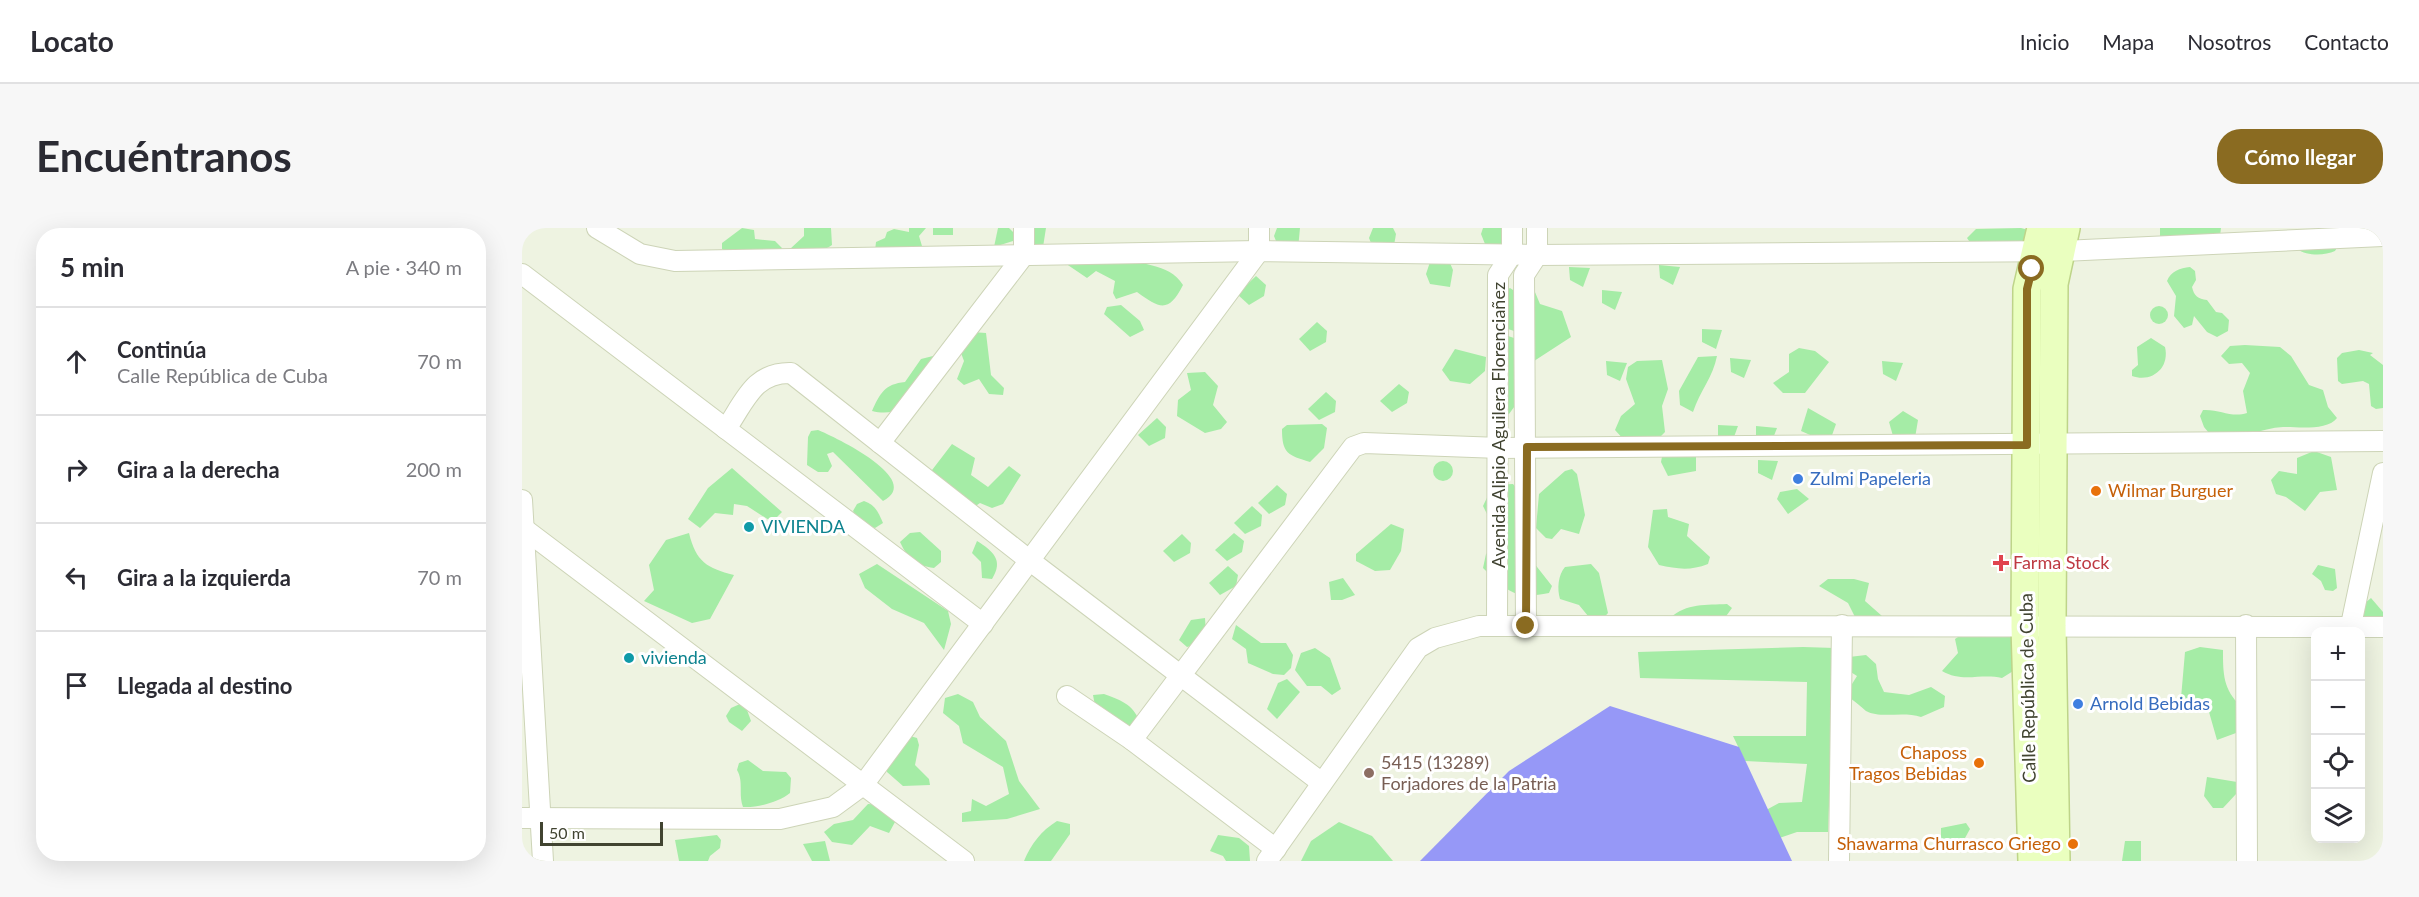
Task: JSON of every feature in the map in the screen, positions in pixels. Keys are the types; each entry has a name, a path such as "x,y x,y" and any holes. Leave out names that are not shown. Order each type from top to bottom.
{"main road":[{"name":"Calle República de Cuba","path":"2032,861 2025,626 2027,289 2038,240"},
{"name":"Calle República de Cuba","path":"2056,861 2052,626 2054,284 2065,240"}],"street":[{"path":"597,228 640,254 675,261 1259,251 1537,255 2038,240 2383,237"},
{"path":"880,442 1024,255 1024,228"},
{"path":"531,817 780,819 833,807 863,785 1259,251 1259,228"},
{"name":"Avenida Alipio Aguilera Florenciañez","path":"1497,626 1500,448 1498,275 1512,254 1512,228"},
{"name":"Avenida Alipio Aguilera Florenciañez","path":"1526,626 1527,447 1524,275 1537,255 1537,228"},
{"path":"522,274 982,624"},
{"path":"726,429 761,378 778,373 791,373 1029,560 1322,783"},
{"path":"1132,740 1353,447 1371,442 1500,448 2383,441"},
{"path":"2351,625 2383,473"},
{"path":"522,500 531,817 543,861"},
{"path":"523,528 964,861"},
{"path":"1839,861 1842,625"},
{"path":"2246,625 2247,861"},
{"path":"1067,696 1132,740 1272,855 1418,648 1435,638 1479,626 2351,625 2383,627"}],"green space":[{"path":"742,228 754,230 755,239 775,241 782,248 776,256 743,259 722,249 722,243"},
{"path":"804,228 831,228 832,245 811,253 801,253 790,249 804,236"},
{"path":"909,228 926,228 919,236 922,246 914,257 875,251 876,242 885,238 887,232 894,229 909,232"},
{"path":"933,228 953,228 953,235 933,235"},
{"path":"998,228 1009,228 1014,233 1013,241 994,247"},
{"path":"1030,228 1046,228 1043,247 1029,247"},
{"path":"1277,228 1300,228 1298,249 1278,246 1274,236"},
{"path":"1373,228 1393,228 1396,234 1393,251 1373,248 1369,238"},
{"path":"1483,228 1507,228 1505,247 1485,244 1481,234"},
{"path":"2021,228 2028,230 2035,241 1978,254 1967,238 1976,229"},
{"path":"2160,228 2221,228 2220,236 2338,246 2335,251 2316,254 2297,249 2160,240"},
{"path":"1446,254 1453,270 1450,287 1430,284 1426,274 1432,256"},
{"path":"1114,257 1161,268 1170,272 1183,285 1168,304 1158,305 1137,292 1116,299 1113,293 1115,281 1096,271 1087,278 1059,259"},
{"path":"1659,265 1680,267 1673,285 1660,278"},
{"path":"1569,267 1590,268 1583,287 1570,280"},
{"path":"2190,267 2195,271 2196,280 2192,287 2195,295 2207,300 2216,312 2222,313 2229,320 2228,331 2217,337 2207,332 2194,316 2192,325 2184,328 2174,316 2176,296 2167,281 2176,271"},
{"path":"1256,276 1266,285 1264,296 1249,305 1237,294"},
{"path":"1532,285 1540,304 1562,311 1571,337 1531,363 1523,334 1499,326 1498,295 1510,288 1524,297"},
{"path":"1602,290 1622,292 1615,310 1602,303"},
{"path":"1121,305 1140,321 1144,330 1130,337 1104,314 1107,307"},
{"path":"2155,306 2163,306 2168,311 2166,322 2155,324 2150,319 2150,311"},
{"path":"1317,322 1327,331 1326,342 1310,351 1299,339"},
{"path":"1702,329 1722,330 1716,349 1702,342"},
{"path":"972,332 986,333 991,375 1004,388 1003,395 989,394 979,379 964,385 957,379 964,361 958,345"},
{"path":"1508,336 1514,338 1519,352 1515,368 1517,403 1509,414 1503,411 1497,345"},
{"path":"2151,338 2165,347 2166,355 2162,367 2153,375 2139,378 2132,376 2132,370 2138,365 2137,347"},
{"path":"2230,346 2280,347 2291,356 2309,385 2323,390 2328,407 2337,418 2319,427 2275,428 2218,444 2204,427 2200,416 2203,410 2247,413 2243,391 2250,373 2242,363 2229,364 2221,356"},
{"path":"1799,348 1815,351 1829,362 1805,393 1783,393 1773,383 1789,372 1789,354"},
{"path":"1455,349 1486,357 1485,371 1470,384 1450,381 1442,370"},
{"path":"2359,350 2373,353 2370,355 2383,365 2383,408 2376,409 2371,406 2369,384 2363,381 2342,384 2338,381 2337,358 2342,353"},
{"path":"933,356 936,362 911,400 895,411 884,413 872,411 884,390 905,382 921,359"},
{"path":"1717,356 1713,371 1693,412 1680,405 1679,391 1698,357"},
{"path":"1730,358 1751,360 1744,378 1731,372"},
{"path":"1662,360 1668,389 1662,406 1665,432 1660,437 1626,442 1615,430 1621,416 1635,404 1626,379 1628,367 1637,361"},
{"path":"1606,361 1627,363 1620,381 1607,375"},
{"path":"1882,361 1903,363 1896,381 1883,374"},
{"path":"1205,372 1218,386 1213,405 1227,422 1221,429 1205,433 1177,416 1178,400 1191,390 1187,373"},
{"path":"1399,384 1409,392 1407,403 1392,412 1380,401"},
{"path":"1326,392 1336,401 1335,412 1319,420 1308,409"},
{"path":"1808,408 1836,424 1831,438 1824,441 1801,431"},
{"path":"1903,411 1918,420 1915,438 1895,443 1889,422"},
{"path":"1157,418 1166,427 1165,438 1149,446 1138,435"},
{"path":"1322,424 1327,428 1324,448 1310,462 1291,455 1285,449 1282,429 1287,425"},
{"path":"1718,425 1738,426 1731,445 1718,438"},
{"path":"1756,426 1777,428 1770,446 1756,439"},
{"path":"818,430 873,460 893,482 893,492 883,501 833,452 827,454 832,466 828,472 818,472 807,465 808,437 811,431"},
{"path":"952,444 975,458 971,475 988,487 1009,466 1021,475 1003,504 992,508 980,503 965,513 909,478 918,467 929,474"},
{"path":"1696,447 1696,471 1668,476 1661,462 1663,451"},
{"path":"2314,451 2331,457 2337,490 2320,492 2305,511 2286,497 2276,494 2271,480 2279,471 2297,474 2297,458"},
{"path":"1758,460 1778,461 1772,480 1758,473"},
{"path":"1443,461 1450,464 1453,471 1450,478 1443,481 1436,478 1433,471 1436,464"},
{"path":"732,468 782,512 772,522 747,506 734,504 733,515 715,513 700,528 688,519 708,488"},
{"path":"1572,469 1577,474 1585,515 1579,534 1561,529 1552,539 1546,538 1536,528 1539,494 1565,471"},
{"path":"1513,484 1522,495 1530,558 1552,586 1549,593 1527,595 1512,592 1483,568 1486,554 1501,542 1483,506 1493,485"},
{"path":"1277,485 1287,494 1285,505 1269,514 1258,503"},
{"path":"1797,489 1809,499 1788,514 1777,499 1780,492"},
{"path":"864,501 876,509 883,523 875,528 860,522 853,511 857,504"},
{"path":"1252,506 1262,515 1261,526 1245,534 1234,523"},
{"path":"1667,509 1668,517 1689,524 1687,536 1710,557 1708,564 1684,569 1659,565 1648,547 1653,510"},
{"path":"1391,524 1404,529 1401,551 1390,570 1375,571 1356,561 1356,554"},
{"path":"920,532 941,551 941,562 934,568 913,560 900,542 910,533"},
{"path":"689,533 695,551 704,562 717,570 734,575 710,619 692,623 644,601 654,590 649,565 666,540"},
{"path":"1234,533 1244,541 1242,552 1227,561 1215,550"},
{"path":"1182,534 1191,543 1190,553 1174,562 1163,551"},
{"path":"977,541 992,552 997,561 992,579 982,578 981,562 972,553"},
{"path":"877,564 948,611 951,624 944,650 924,623 892,609 865,588 859,574"},
{"path":"1591,564 1599,573 1608,613 1599,623 1593,622 1579,605 1560,599 1559,595 1558,587 1565,567"},
{"path":"2318,565 2335,569 2337,588 2333,591 2325,590 2321,581 2312,574"},
{"path":"1228,566 1238,575 1236,586 1220,595 1209,583"},
{"path":"1343,578 1355,595 1342,600 1331,600 1329,582"},
{"path":"1828,579 1854,579 1869,583 1865,601 1882,616 1856,619 1848,603 1819,586"},
{"path":"2371,598 2383,612 2383,620 2358,619 2365,603"},
{"path":"1727,604 1732,608 1724,619 1670,618 1690,607"},
{"path":"1205,618 1206,635 1198,644 1187,647 1179,640 1191,620"},
{"path":"1236,625 1261,643 1286,643 1293,655 1291,668 1284,675 1273,674 1248,663 1246,649 1232,639"},
{"path":"2015,628 2018,668 2002,678 1964,677 1949,675 1942,671 1958,653 1955,639 1967,631"},
{"path":"2200,647 2223,650 2227,687 2241,706 2236,733 2217,740 2209,712 2202,712 2181,698 2185,652"},
{"path":"1315,648 1330,658 1341,689 1332,695 1321,686 1307,686 1295,670 1301,653"},
{"path":"1835,648 1828,832 1797,832 1768,842 1757,815 1779,803 1802,802 1807,764 1745,761 1733,736 1806,736 1807,682 1640,678 1638,652"},
{"path":"1866,655 1876,664 1878,679 1884,692 1909,695 1931,687 1945,696 1944,707 1921,717 1866,711 1850,698 1852,684 1857,676 1846,669 1849,657"},
{"path":"1287,679 1300,692 1277,719 1267,709 1278,683"},
{"path":"958,694 973,702 980,717 1006,741 1019,781 1040,809 1007,819 962,822 962,813 971,811 972,799 986,806 1009,794 1003,767 963,743 959,726 943,713 945,698"},
{"path":"1104,694 1132,708 1141,726 1133,731 1096,711 1093,695"},
{"path":"740,704 747,710 751,721 742,731 729,722 726,716 731,708"},
{"path":"910,736 917,738 919,745 915,765 929,779 930,785 903,786 887,772 887,750"},
{"path":"748,760 763,771 786,772 791,778 790,793 768,804 743,807 737,770 739,763"},
{"path":"2207,777 2237,782 2237,793 2223,808 2213,808 2204,796"},
{"path":"868,804 883,805 895,822 889,833 870,826 852,845 832,842 824,832 834,824 853,820"},
{"path":"1057,821 1070,824 1070,834 1051,861 1024,861 1037,838"},
{"path":"1339,822 1372,836 1393,861 1301,861 1311,841"},
{"path":"1966,823 1970,829 1960,847 1941,846 1941,828"},
{"path":"717,835 721,840 720,848 710,856 708,861 679,861 675,840"},
{"path":"1218,835 1239,838 1249,846 1250,861 1226,861 1223,856 1210,851"},
{"path":"825,841 830,861 812,861 803,844"},
{"path":"2125,841 2141,841 2141,861 2122,861"}],"water":[{"path":"1610,706 1739,747 1792,861 1420,861 1509,771"}],"place":[{"name":"Zulmi Papeleria","path":"1798,479"},
{"name":"Wilmar Burguer","path":"2096,491"},
{"name":"VIVIENDA","path":"749,527"},
{"name":"Farma Stock","path":"2001,563"},
{"name":"vivienda","path":"629,658"},
{"name":"Arnold Bebidas","path":"2078,704"},
{"name":"Chaposs Tragos Bebidas","path":"1979,763"},
{"name":"5415 (13289) Forjadores de la Patria","path":"1369,773"},
{"name":"Shawarma Churrasco Griego","path":"2073,844"}],"route":[{"path":"1526,626 1527,447 2027,445 2027,289 2032,269"}]}
